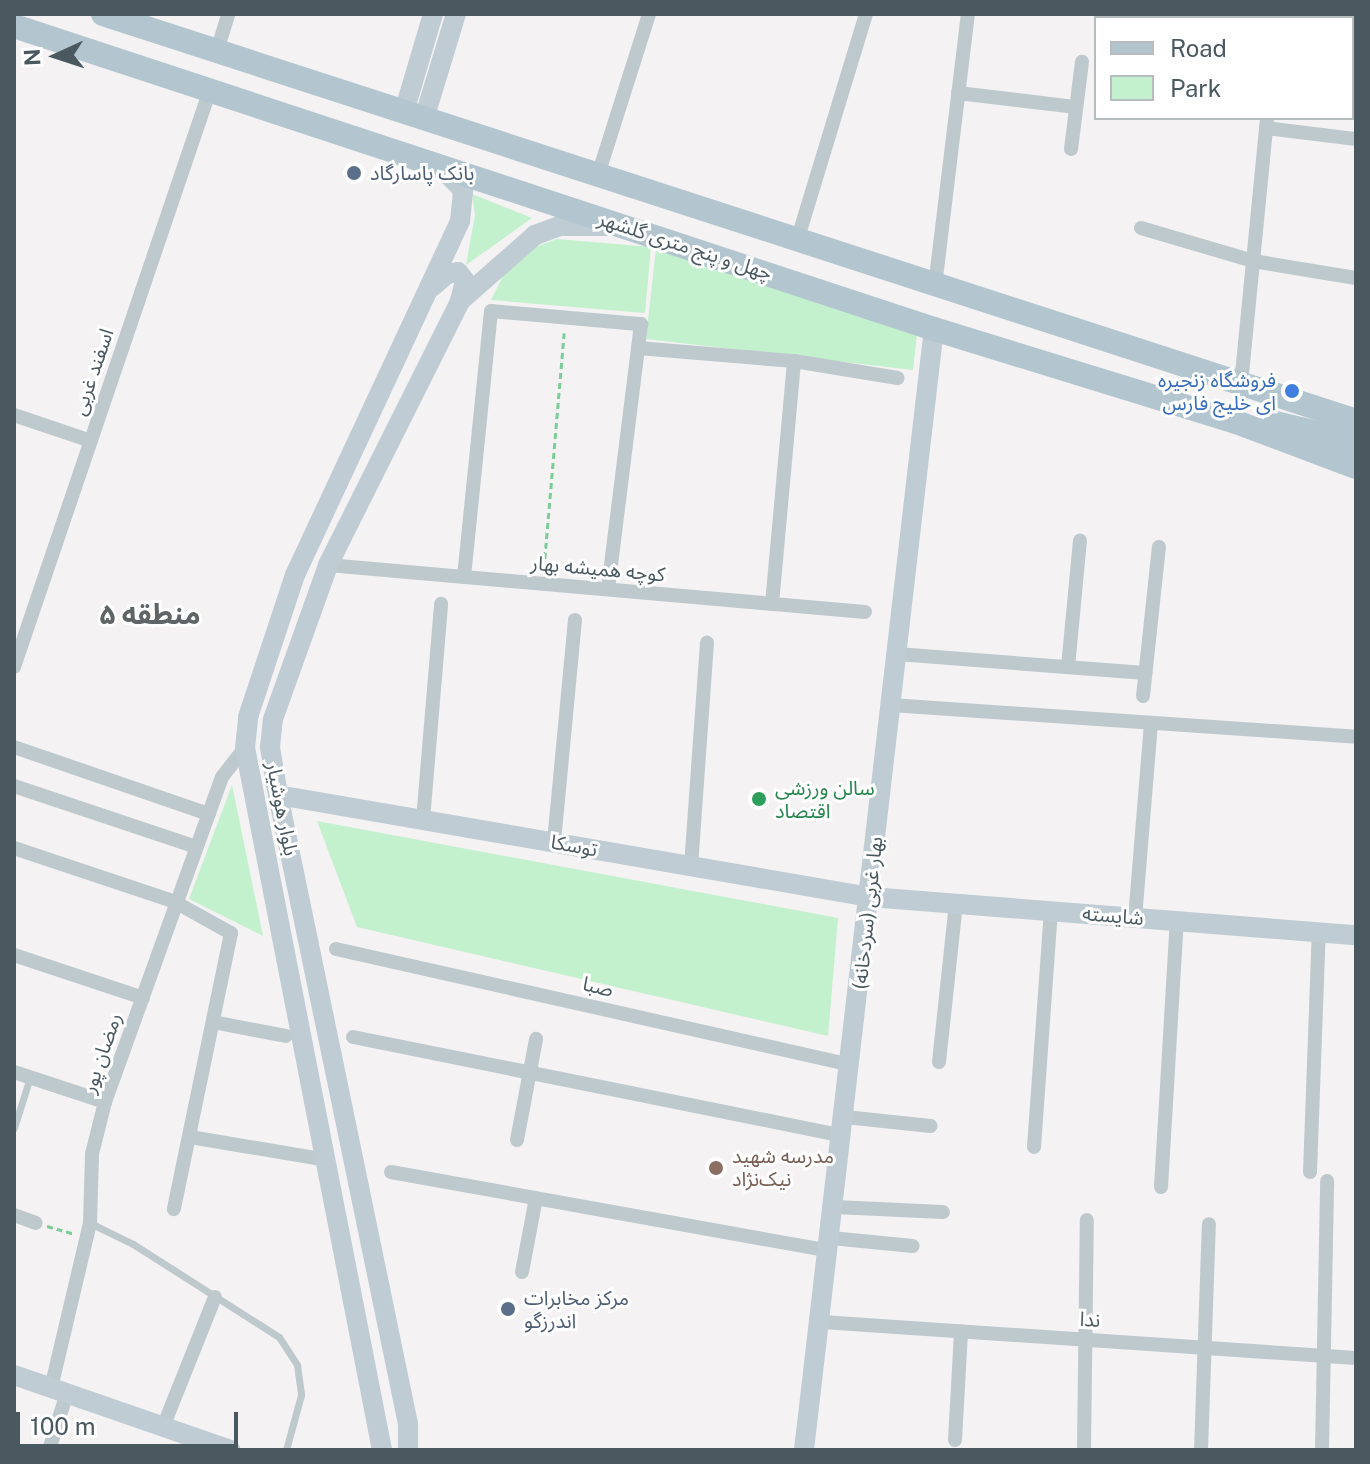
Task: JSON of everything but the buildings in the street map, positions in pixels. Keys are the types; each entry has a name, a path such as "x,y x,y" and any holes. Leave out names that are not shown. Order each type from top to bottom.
{"main road":[{"name":"چهل و پنج متری گلشهر","path":"103,14 1356,421"},
{"path":"414,116 417,67 433,14"},
{"path":"414,116 437,76 456,14"},
{"name":"چهل و پنج متری گلشهر","path":"16,33 210,90 934,329 1236,422 1356,467"},
{"path":"417,67 421,80 437,76"},
{"name":"بلوار هوشیار","path":"382,1450 341,1227 245,748 248,717 295,575 432,287 463,210 463,190 440,166"},
{"name":"بلوار هوشیار","path":"408,1450 408,1424 278,795 270,747 273,719 328,565 460,301 535,235 560,226 632,227"},
{"path":"432,287 447,274 458,272 465,281 460,301"},
{"name":"بهار غربی (سردخانه)","path":"804,1450 831,1245 934,329"},
{"path":"1236,422 1275,423 1356,442"},
{"name":"توسکا","path":"278,795 870,897"},
{"name":"شایسته","path":"870,897 1356,935"},
{"path":"329,1168 346,1180 355,1171"},
{"path":"341,1227 353,1220 366,1224"},
{"path":"14,1375 163,1427 192,1444 230,1450"}],"street":[{"path":"217,51 228,14"},
{"path":"598,175 649,14"},
{"path":"797,241 866,14"},
{"path":"935,286 968,14"},
{"path":"1246,14 1278,16"},
{"path":"1071,149 1082,62"},
{"name":"اسفند غربی","path":"14,667 210,90"},
{"path":"958,93 1076,107"},
{"path":"1241,384 1267,123 1356,139"},
{"path":"1141,228 1253,261 1356,278"},
{"path":"464,577 491,311 566,317 641,324 608,589"},
{"path":"638,348 794,361 898,378"},
{"path":"772,604 794,361"},
{"path":"14,415 91,441"},
{"path":"1068,667 1080,541"},
{"path":"1143,696 1159,547"},
{"name":"کوچه همیشه بهار","path":"328,565 865,612"},
{"path":"423,820 441,604"},
{"path":"554,842 575,620"},
{"path":"691,866 707,643"},
{"path":"897,654 1145,673"},
{"path":"891,705 1356,737"},
{"path":"1135,918 1151,723"},
{"path":"14,747 209,814"},
{"name":"رمضان پور","path":"49,1450 88,1230 92,1154 105,1102 222,777 245,748"},
{"path":"14,786 196,847"},
{"path":"14,848 175,902 231,933 174,1209"},
{"path":"939,1062 956,903"},
{"path":"1034,1147 1051,911"},
{"path":"1161,1187 1177,921"},
{"path":"1310,1172 1319,932"},
{"name":"صبا","path":"336,949 851,1065"},
{"path":"14,955 143,998"},
{"path":"213,1022 286,1036"},
{"path":"353,1037 530,1075 844,1126 931,1126"},
{"path":"517,1140 536,1039"},
{"path":"14,1072 105,1102"},
{"path":"190,1137 329,1168"},
{"path":"391,1172 831,1245 913,1246"},
{"path":"1322,1450 1327,1181"},
{"path":"522,1272 536,1198"},
{"path":"835,1207 943,1212"},
{"path":"14,1215 36,1223"},
{"path":"1084,1450 1087,1220"},
{"path":"1201,1450 1209,1224"},
{"path":"163,1427 215,1297"},
{"name":"ندا","path":"822,1322 1356,1358"},
{"path":"955,1440 961,1331"}],"lane":[{"path":"14,1128 30,1077"},
{"path":"88,1230 133,1244 279,1337 297,1365 301,1395 286,1450"}],"path":[{"path":"543,584 566,317"},
{"path":"36,1223 88,1230"}],"green space":[{"path":"472,194 532,218 466,265 475,215"},
{"path":"557,239 651,247 645,313 491,300 506,270 533,248"},
{"path":"656,248 917,334 913,370 646,339"},
{"path":"232,785 263,936 189,899"},
{"path":"317,821 838,918 828,1036 357,927"}],"place":[{"name":"بانک پاسارگاد","path":"354,173"},
{"name":"فروشگاه زنجیره ای خلیج فارس","path":"1292,391"},
{"name":"سالن ورزشی اقتصاد","path":"759,799"},
{"name":"مدرسه شهید نیک‌نژاد","path":"716,1168"},
{"name":"مرکز مخابرات اندرزگو","path":"508,1309"}],"district":[{"name":"منطقه ۵","path":"150,614"}]}
